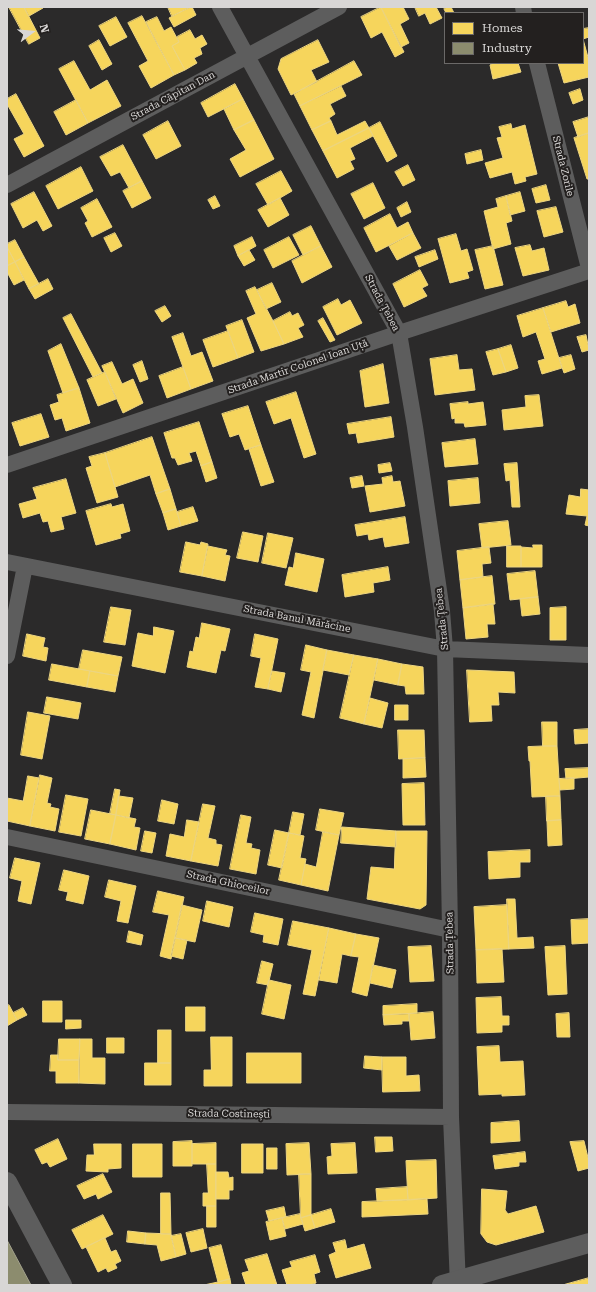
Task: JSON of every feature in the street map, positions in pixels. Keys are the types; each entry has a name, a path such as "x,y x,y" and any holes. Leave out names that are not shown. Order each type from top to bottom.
{"street":[{"name":"Strada Țebea","path":"220,7 399,333 416,427 442,611 445,649 450,930 453,1283"},
{"name":"Strada Căpitan Dan","path":"7,185 339,7"},
{"name":"Strada Zorile","path":"537,64 589,268"},
{"name":"Strada Martir Colonel Ioan Uță","path":"7,465 399,333 589,272"},
{"name":"Strada Banul Mărăcine","path":"7,562 445,649 589,655"},
{"path":"7,656 25,566"},
{"name":"Strada Ghioceilor","path":"7,836 450,930"},
{"name":"Strada Costinești","path":"7,1112 451,1117"},
{"path":"7,1182 62,1285"},
{"path":"453,1283 589,1243"}],"building: Homes":[{"path":"9,7 24,7 40,38 29,44"},
{"path":"24,7 43,7 43,8 29,16"},
{"path":"168,7 189,7 189,8 172,16"},
{"path":"192,7 196,15 174,27 169,18"},
{"path":"381,7 403,7 409,19 400,24 409,43 401,47"},
{"path":"381,7 404,52 395,57 382,32 371,38 361,17"},
{"path":"415,7 436,7 442,18 430,24 425,13 419,16"},
{"path":"451,7 454,12 446,12 444,9"},
{"path":"142,16 174,75 151,88 139,66 148,61 128,23"},
{"path":"116,17 127,37 110,46 99,26"},
{"path":"157,17 164,31 171,27 179,42 172,46 185,70 174,75 146,22"},
{"path":"589,28 589,37 584,39 584,29"},
{"path":"190,30 195,39 202,35 207,44 200,48 202,54 194,58 197,63 185,70 172,46 179,42 177,37"},
{"path":"99,40 112,64 102,70 89,46"},
{"path":"318,40 329,62 311,70 317,82 291,95 278,69 281,59"},
{"path":"584,43 589,61 589,77 564,83 558,64 584,64"},
{"path":"74,61 90,90 107,80 121,106 88,123 59,69"},
{"path":"354,61 362,75 300,106 294,94"},
{"path":"518,64 521,72 493,79 490,65"},
{"path":"235,84 243,99 208,117 201,103"},
{"path":"341,86 346,96 330,104 335,114 329,118 331,121 312,130 300,106"},
{"path":"580,89 583,100 573,104 569,93"},
{"path":"16,94 44,146 24,157 14,139 24,134 7,104 7,99"},
{"path":"243,99 254,120 234,130 224,109"},
{"path":"76,100 88,123 66,135 54,112"},
{"path":"589,117 589,133 578,137 573,122"},
{"path":"254,120 274,159 240,177 230,159 246,150 234,130"},
{"path":"168,121 181,146 156,159 143,135"},
{"path":"331,121 337,135 365,121 369,128 323,151 312,130"},
{"path":"380,122 397,156 387,162 369,128"},
{"path":"511,124 512,129 525,125 537,174 525,177 526,181 515,184 512,172 490,178 485,163 503,158 497,138 502,137 499,127"},
{"path":"369,128 373,136 350,148 355,159 350,161 354,169 337,178 323,151"},
{"path":"589,133 589,179 587,179 574,138"},
{"path":"123,145 142,181 129,188 120,172 111,176 100,157"},
{"path":"481,150 483,160 467,164 465,154"},
{"path":"408,165 415,180 403,186 395,172"},
{"path":"81,167 93,191 58,209 46,186"},
{"path":"281,171 292,191 268,205 256,184"},
{"path":"142,181 151,198 132,208 123,191"},
{"path":"373,183 385,208 364,219 351,194"},
{"path":"546,185 550,200 536,203 532,189"},
{"path":"34,192 52,226 43,231 37,220 23,228 11,204"},
{"path":"520,192 525,211 510,215 506,196"},
{"path":"215,196 220,206 213,209 208,200"},
{"path":"506,196 512,221 506,223 511,244 493,249 484,211 498,207 496,199"},
{"path":"280,198 289,215 268,227 258,210"},
{"path":"97,199 112,227 92,237 85,223 88,221 81,208"},
{"path":"407,202 411,212 401,217 397,208"},
{"path":"556,207 563,232 544,237 537,211"},
{"path":"390,214 397,228 408,222 413,233 376,252 364,228"},
{"path":"311,226 321,246 303,255 293,235"},
{"path":"115,233 122,246 111,252 104,238"},
{"path":"413,233 421,248 397,260 389,246"},
{"path":"456,234 461,251 467,249 473,270 467,272 469,278 450,283 438,239"},
{"path":"252,237 256,246 238,256 234,246"},
{"path":"289,237 299,255 273,268 264,250"},
{"path":"15,240 24,257 15,262 7,247 7,244"},
{"path":"530,245 532,251 544,248 549,270 523,276 515,248"},
{"path":"321,246 332,267 302,283 292,261"},
{"path":"493,246 503,285 485,289 475,250"},
{"path":"7,247 15,262 7,266"},
{"path":"249,250 255,260 244,266 238,256"},
{"path":"435,250 438,259 419,267 415,257"},
{"path":"24,257 39,284 29,289 15,262"},
{"path":"15,262 24,280 14,285 7,272 7,266"},
{"path":"420,270 428,285 422,288 427,296 404,307 393,284"},
{"path":"48,279 53,289 35,299 29,289"},
{"path":"272,283 281,302 266,309 257,290"},
{"path":"255,287 284,344 261,351 247,318 256,314 246,291"},
{"path":"338,299 341,305 350,300 362,323 337,335 323,307"},
{"path":"566,301 568,307 575,304 580,323 551,332 543,308"},
{"path":"165,306 171,316 162,322 155,311"},
{"path":"543,308 562,368 542,374 538,361 545,359 536,332 523,337 517,316"},
{"path":"290,312 292,316 298,313 304,325 298,328 303,337 284,344 273,321"},
{"path":"71,314 102,373 93,377 63,318"},
{"path":"323,318 335,340 330,342 318,321"},
{"path":"242,320 254,352 238,358 226,326"},
{"path":"228,331 238,358 213,367 203,340"},
{"path":"183,333 191,356 202,352 213,381 191,389 172,337"},
{"path":"586,335 589,350 582,352 577,337"},
{"path":"61,344 79,388 63,393 48,351"},
{"path":"511,345 518,368 506,372 498,349"},
{"path":"498,349 506,372 493,375 486,352"},
{"path":"457,355 459,370 472,369 475,390 435,395 430,359"},
{"path":"571,355 575,369 564,373 559,358"},
{"path":"142,361 148,379 140,382 133,365"},
{"path":"112,362 122,384 133,379 143,403 123,413 102,366"},
{"path":"383,364 389,403 365,407 360,371"},
{"path":"183,367 191,389 167,398 159,376"},
{"path":"105,372 116,399 98,406 87,380"},
{"path":"79,388 90,423 66,431 62,418 55,420 50,405 59,402 57,395"},
{"path":"296,392 316,454 304,458 291,418 274,424 266,402"},
{"path":"539,395 543,426 504,430 502,410 526,407 525,396"},
{"path":"468,402 468,404 483,402 486,425 465,427 464,423 455,423 455,418 452,419 450,404"},
{"path":"248,406 261,445 245,450 239,434 230,437 222,414"},
{"path":"41,414 49,437 20,446 12,423"},
{"path":"391,417 394,437 358,443 356,433 349,434 347,424"},
{"path":"199,422 212,462 201,466 196,451 189,453 192,461 178,465 175,458 172,458 164,433"},
{"path":"152,437 170,489 156,494 150,475 115,487 105,453"},
{"path":"475,439 478,464 445,467 442,443"},
{"path":"261,445 274,482 261,486 249,449"},
{"path":"105,453 118,497 97,503 86,468 92,466 89,457"},
{"path":"212,462 217,478 206,482 201,466"},
{"path":"390,463 392,471 379,473 378,465"},
{"path":"517,463 520,507 512,507 510,480 506,481 504,464"},
{"path":"362,476 364,486 352,488 350,478"},
{"path":"392,476 393,482 400,481 405,506 370,512 365,486 383,484 382,478"},
{"path":"478,478 480,503 450,506 448,481"},
{"path":"66,479 76,513 61,517 64,529 51,532 48,521 43,522 40,513 23,518 19,504 37,499 33,488"},
{"path":"170,489 176,509 163,513 156,494"},
{"path":"581,489 589,490 589,526 585,525 587,516 566,514 569,495 580,497"},
{"path":"111,504 112,507 123,504 130,531 120,534 121,538 96,545 86,511"},
{"path":"193,507 198,521 181,526 177,512"},
{"path":"176,509 181,526 168,530 163,513"},
{"path":"405,517 409,543 385,547 383,537 369,540 368,534 357,536 355,525"},
{"path":"508,521 511,545 482,548 479,524"},
{"path":"243,532 263,536 258,562 237,558"},
{"path":"268,533 293,538 286,568 262,563"},
{"path":"186,542 200,545 201,542 208,544 202,576 180,572"},
{"path":"533,545 542,545 542,567 521,567 521,547 533,548"},
{"path":"208,546 227,550 225,555 230,556 225,581 202,576"},
{"path":"507,546 521,546 521,567 507,567"},
{"path":"489,547 491,563 482,564 483,577 460,580 457,551"},
{"path":"296,553 324,559 317,592 285,585 289,567 293,568"},
{"path":"388,567 390,580 373,583 374,592 345,597 342,575"},
{"path":"535,571 538,597 510,600 507,574"},
{"path":"492,576 495,604 463,608 460,580"},
{"path":"538,597 540,614 522,616 520,599"},
{"path":"493,604 495,624 487,624 488,637 466,639 463,608"},
{"path":"111,607 131,610 125,645 104,642"},
{"path":"566,607 566,640 550,640 550,608"},
{"path":"202,623 230,629 225,651 221,650 216,673 187,667 190,651 193,652 196,637 199,638"},
{"path":"154,627 174,631 165,673 132,666 138,633 153,636"},
{"path":"27,634 45,638 43,647 48,648 46,661 23,656"},
{"path":"255,634 278,639 268,689 255,687 261,658 251,656"},
{"path":"306,645 327,650 314,718 302,715 311,672 301,670"},
{"path":"83,650 122,657 118,676 79,669"},
{"path":"327,650 354,655 349,675 323,670"},
{"path":"354,655 378,659 364,724 340,718"},
{"path":"378,659 402,664 398,685 374,680"},
{"path":"52,664 90,671 87,687 49,680"},
{"path":"402,664 423,667 424,694 406,694 405,686 398,685"},
{"path":"467,670 514,672 515,693 498,692 499,705 491,705 492,721 470,722"},
{"path":"90,671 118,676 115,692 87,687"},
{"path":"272,671 285,673 281,692 268,689"},
{"path":"47,697 81,703 78,719 44,713"},
{"path":"370,698 388,703 382,728 364,724"},
{"path":"395,705 408,705 408,720 395,720"},
{"path":"28,712 50,716 42,759 21,755"},
{"path":"542,722 557,722 557,746 543,746"},
{"path":"589,729 589,743 575,744 574,730"},
{"path":"398,730 424,730 425,758 399,759"},
{"path":"557,746 560,796 532,797 528,747"},
{"path":"425,758 426,777 403,778 403,759"},
{"path":"589,768 589,777 566,779 565,769"},
{"path":"40,775 52,778 47,803 51,804 50,807 59,809 55,831 30,826"},
{"path":"28,776 39,778 30,826 7,821 7,798 23,801"},
{"path":"574,778 574,789 560,790 559,779"},
{"path":"424,783 425,825 403,825 402,784"},
{"path":"115,789 120,790 116,815 110,814"},
{"path":"66,795 88,799 81,836 59,832"},
{"path":"119,796 133,798 129,818 116,815"},
{"path":"546,796 560,796 561,820 547,821"},
{"path":"162,800 178,804 174,824 158,821"},
{"path":"203,804 215,806 208,838 216,840 216,844 222,845 218,866 191,861"},
{"path":"320,809 344,813 339,835 316,830"},
{"path":"91,810 116,815 110,844 85,839"},
{"path":"293,812 304,814 300,835 289,833"},
{"path":"116,815 136,819 134,827 140,828 136,850 110,844"},
{"path":"241,815 251,817 246,843 252,844 251,848 260,850 256,874 230,869"},
{"path":"187,820 199,822 191,861 166,856 170,834 184,837"},
{"path":"561,820 562,845 548,846 547,821"},
{"path":"342,827 396,831 396,847 341,843"},
{"path":"275,830 289,833 282,868 268,865"},
{"path":"145,831 156,833 152,853 141,851"},
{"path":"396,831 427,831 426,905 420,909 367,899 371,867 394,869"},
{"path":"323,832 339,835 328,891 301,885 305,864 316,867"},
{"path":"289,833 304,836 300,858 306,859 301,885 279,880"},
{"path":"530,850 530,862 520,862 520,877 489,879 488,852"},
{"path":"15,858 40,863 31,904 18,901 22,881 10,878"},
{"path":"64,870 89,876 83,904 66,900 68,892 59,890"},
{"path":"109,880 136,886 128,923 117,921 121,901 105,897"},
{"path":"158,891 184,897 171,959 160,956 169,915 153,912"},
{"path":"507,899 515,899 517,938 533,937 534,948 509,949"},
{"path":"207,901 233,907 229,927 203,921"},
{"path":"182,905 202,910 195,942 175,938"},
{"path":"507,905 509,949 476,950 474,907"},
{"path":"255,913 283,919 278,945 263,942 264,935 251,932"},
{"path":"589,919 589,943 572,944 571,920"},
{"path":"293,921 329,928 315,996 303,994 312,950 288,945"},
{"path":"329,928 356,934 351,956 342,954 337,983 319,980"},
{"path":"129,931 143,935 141,945 127,942"},
{"path":"356,934 379,938 367,996 352,992 359,957 351,956"},
{"path":"175,938 187,940 183,959 171,956"},
{"path":"431,946 434,981 410,982 408,947"},
{"path":"565,946 567,994 548,995 545,947"},
{"path":"502,949 504,982 477,983 476,950"},
{"path":"262,961 273,964 268,985 257,983"},
{"path":"373,965 396,970 392,988 370,983"},
{"path":"269,980 291,985 284,1019 262,1014"},
{"path":"501,997 502,1016 509,1016 509,1025 502,1025 502,1032 477,1033 476,998"},
{"path":"43,1001 62,1001 62,1022 43,1022"},
{"path":"417,1004 417,1013 383,1015 383,1006"},
{"path":"9,1005 17,1020 7,1026 7,1006"},
{"path":"186,1007 205,1007 205,1031 186,1031"},
{"path":"23,1008 27,1015 17,1020 13,1013"},
{"path":"433,1012 435,1038 411,1040 409,1014"},
{"path":"569,1013 570,1037 557,1037 556,1014"},
{"path":"409,1014 409,1021 402,1021 402,1024 384,1025 383,1015"},
{"path":"66,1020 81,1020 81,1028 66,1029"},
{"path":"158,1030 171,1030 171,1063 158,1063"},
{"path":"211,1037 232,1037 232,1086 204,1086 204,1070 211,1070"},
{"path":"107,1038 124,1038 124,1053 107,1053"},
{"path":"59,1039 80,1039 79,1060 58,1060"},
{"path":"80,1039 92,1039 92,1058 105,1058 105,1084 79,1083"},
{"path":"499,1046 500,1062 523,1061 525,1095 479,1095 477,1047"},
{"path":"247,1053 301,1053 301,1083 247,1083"},
{"path":"51,1055 58,1055 58,1060 79,1060 79,1083 56,1083 56,1071 50,1071"},
{"path":"365,1056 382,1057 382,1070 364,1068"},
{"path":"382,1057 406,1057 406,1076 419,1075 420,1091 383,1092"},
{"path":"145,1063 171,1063 171,1085 145,1085"},
{"path":"519,1121 520,1141 491,1143 491,1123"},
{"path":"375,1137 392,1137 393,1151 376,1152"},
{"path":"58,1139 67,1159 50,1167 47,1162 42,1164 35,1150"},
{"path":"192,1141 192,1166 173,1166 173,1142"},
{"path":"584,1141 589,1168 578,1171 570,1142"},
{"path":"216,1143 216,1164 192,1164 192,1144"},
{"path":"309,1143 311,1174 287,1175 286,1144"},
{"path":"355,1143 357,1173 328,1174 327,1157 332,1156 331,1144"},
{"path":"94,1144 121,1144 121,1168 108,1169 108,1172 86,1171 87,1155 94,1155"},
{"path":"133,1144 162,1144 162,1177 133,1177"},
{"path":"242,1144 263,1144 263,1173 242,1173"},
{"path":"267,1148 277,1148 277,1169 267,1169"},
{"path":"525,1152 526,1162 519,1162 519,1166 495,1169 493,1156"},
{"path":"436,1160 437,1198 408,1200 406,1161"},
{"path":"207,1164 216,1164 216,1206 203,1206 203,1193 208,1193"},
{"path":"216,1172 228,1172 229,1178 233,1177 233,1190 229,1190 229,1199 216,1199"},
{"path":"103,1174 112,1192 98,1199 96,1194 84,1199 77,1186"},
{"path":"299,1174 311,1174 311,1215 301,1218"},
{"path":"407,1187 408,1200 377,1201 376,1189"},
{"path":"482,1189 507,1191 505,1210 508,1214 536,1206 544,1232 496,1245 487,1242 481,1234"},
{"path":"161,1193 170,1193 171,1234 161,1234"},
{"path":"427,1199 428,1214 362,1217 362,1202"},
{"path":"207,1206 216,1206 216,1227 207,1227"},
{"path":"284,1207 286,1217 269,1221 266,1211"},
{"path":"331,1209 335,1222 315,1228 311,1215"},
{"path":"300,1214 303,1224 285,1229 282,1218"},
{"path":"103,1215 113,1234 82,1249 72,1230"},
{"path":"311,1215 315,1228 305,1231 301,1218"},
{"path":"282,1218 286,1236 270,1240 266,1222"},
{"path":"203,1229 207,1248 191,1252 186,1233"},
{"path":"128,1231 146,1233 145,1244 127,1242"},
{"path":"146,1233 171,1234 176,1257 161,1261 157,1245 145,1244"},
{"path":"181,1234 186,1254 176,1257 171,1236"},
{"path":"105,1238 111,1252 116,1250 121,1261 115,1264 117,1268 108,1272 106,1268 98,1272 86,1247"},
{"path":"345,1240 347,1249 364,1244 371,1268 336,1278 329,1255 336,1252 333,1243"},
{"path":"221,1245 230,1279 218,1282 209,1248"},
{"path":"267,1254 277,1285 246,1285 242,1273 249,1271 245,1260"},
{"path":"315,1255 320,1272 314,1274 316,1283 309,1285 287,1285 282,1270 292,1267 290,1262"},
{"path":"589,1278 589,1285 563,1285"},
{"path":"230,1279 231,1285 204,1285 218,1282"}],"building: Industry":[{"path":"7,1240 31,1285 7,1285"}]}
